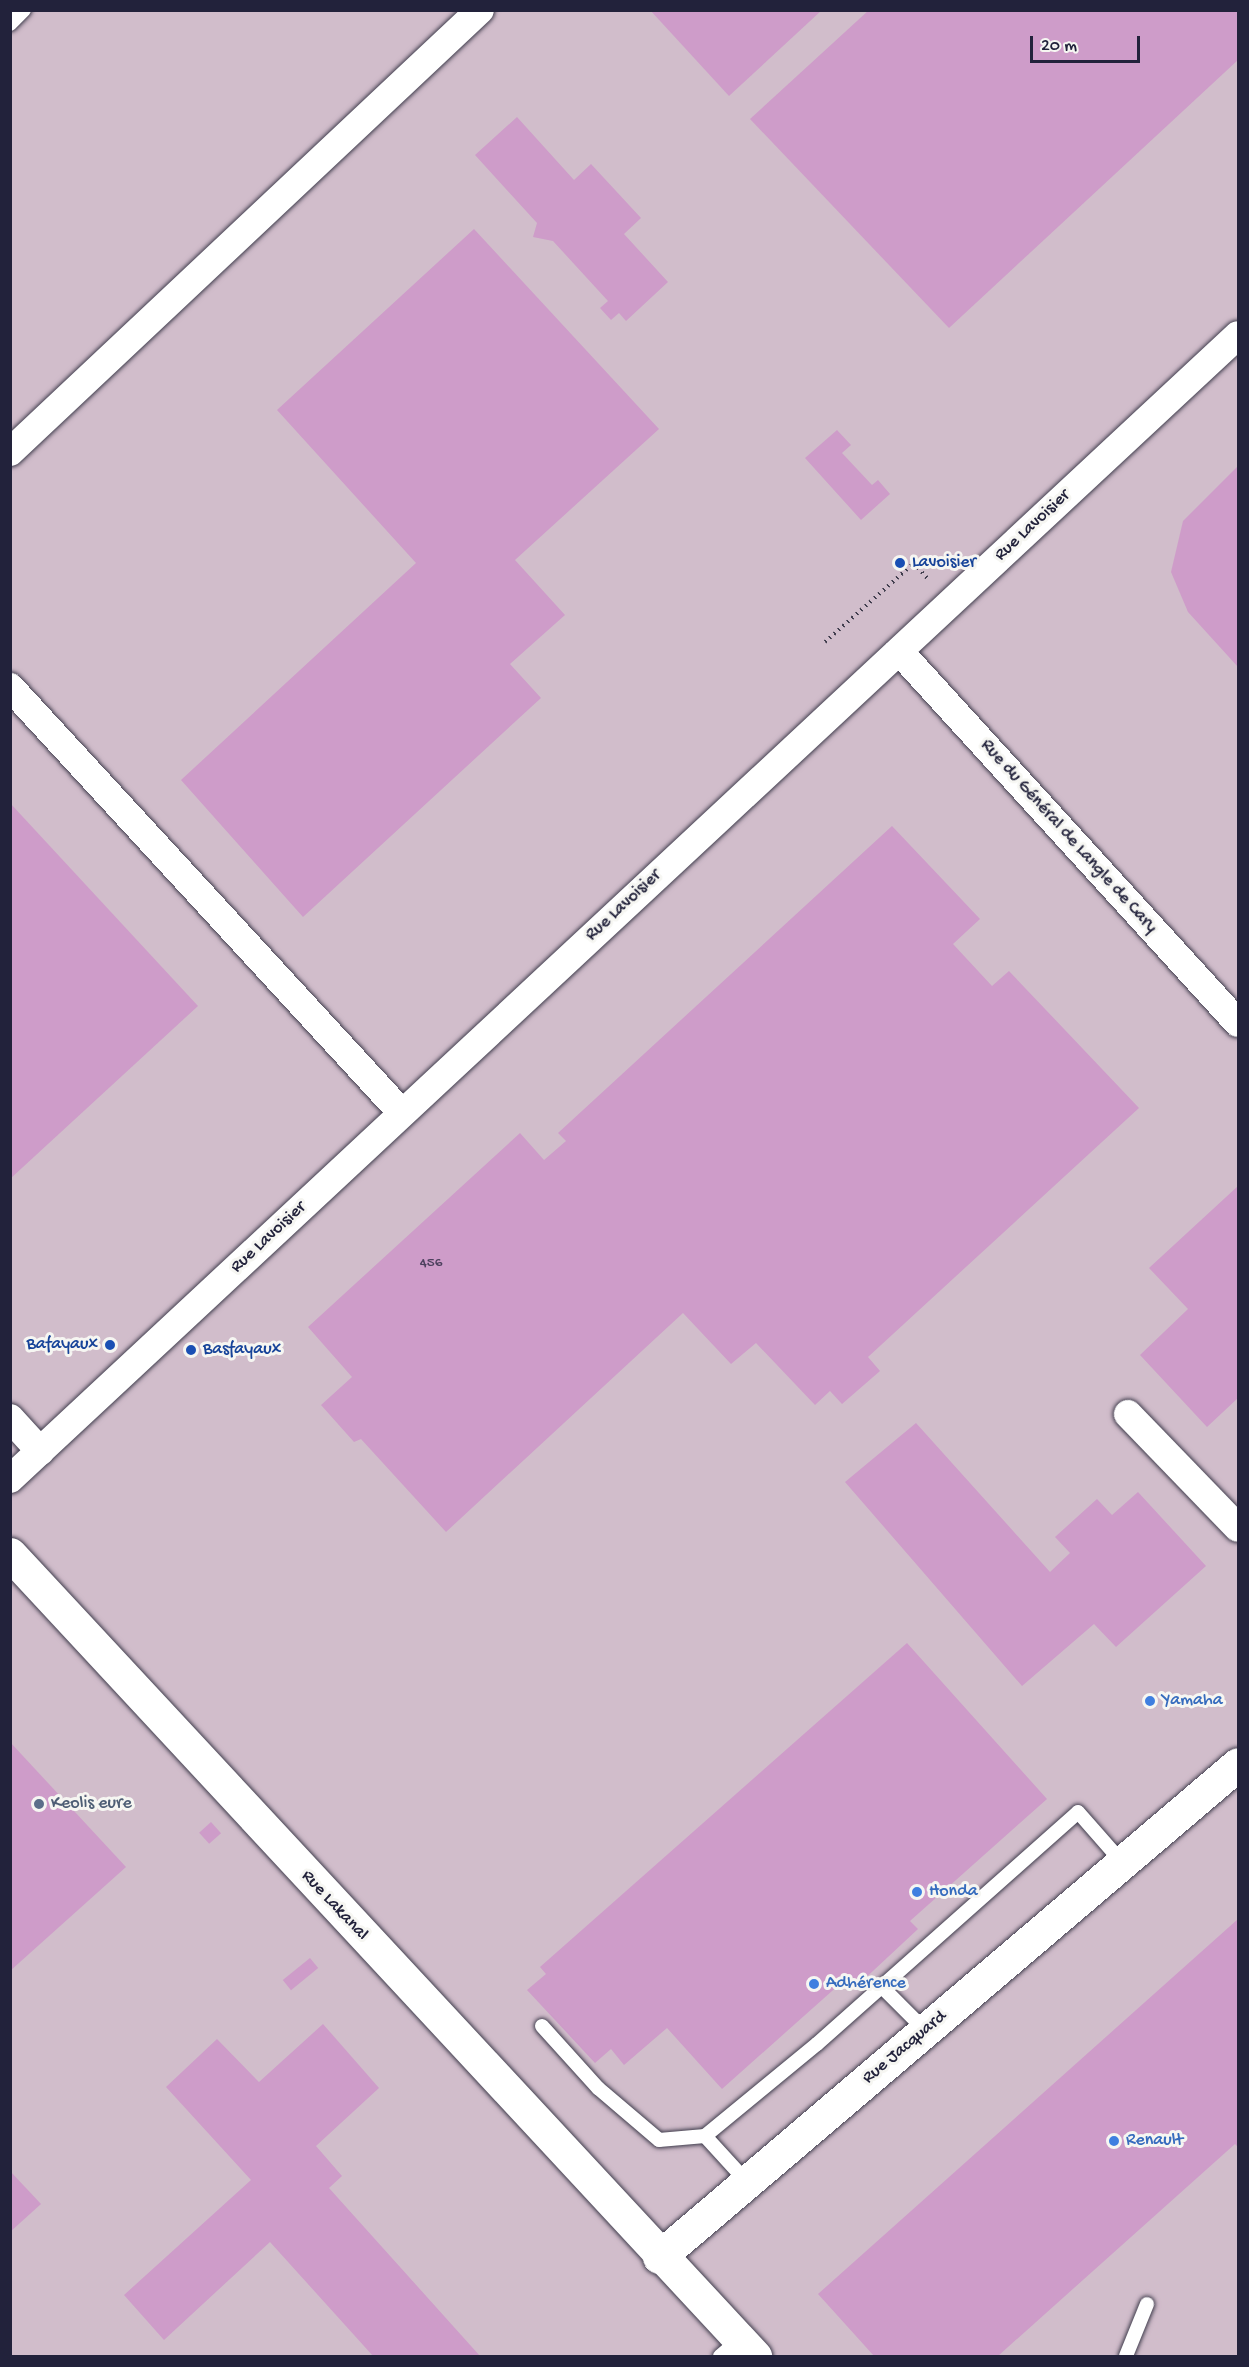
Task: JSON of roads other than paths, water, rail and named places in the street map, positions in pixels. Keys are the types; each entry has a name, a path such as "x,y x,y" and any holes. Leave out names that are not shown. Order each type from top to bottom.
{"street":[{"path":"10,452 480,10"},
{"name":"Rue Lavoisier","path":"10,1479 1239,335"},
{"name":"Rue du Général de Langle de Cary","path":"899,651 1239,1023"},
{"path":"10,687 402,1113"},
{"path":"1128,1414 1239,1528"},
{"path":"10,1418 40,1451"},
{"name":"Rue Lakanal","path":"10,1554 659,2257"},
{"name":"Rue Jacquard","path":"659,2257 1239,1764"},
{"path":"659,2257 738,2351"}],"lane":[{"path":"10,24 24,10"},
{"path":"542,2026 598,2088 659,2140 705,2136 882,1987 1078,1812 1123,1863"},
{"path":"882,1987 925,2030"},
{"path":"705,2136 747,2182"},
{"path":"1126,2356 1147,2304"}],"place":[{"name":"Lavoisier","path":"900,563"},
{"name":"Bafayaux","path":"110,1345"},
{"name":"Basfayaux","path":"191,1350"},
{"name":"Yamaha","path":"1150,1701"},
{"name":"Keolis eure","path":"39,1804"},
{"name":"Honda","path":"917,1892"},
{"name":"Adhérence","path":"814,1984"},
{"name":"Renault","path":"1114,2141"}]}
